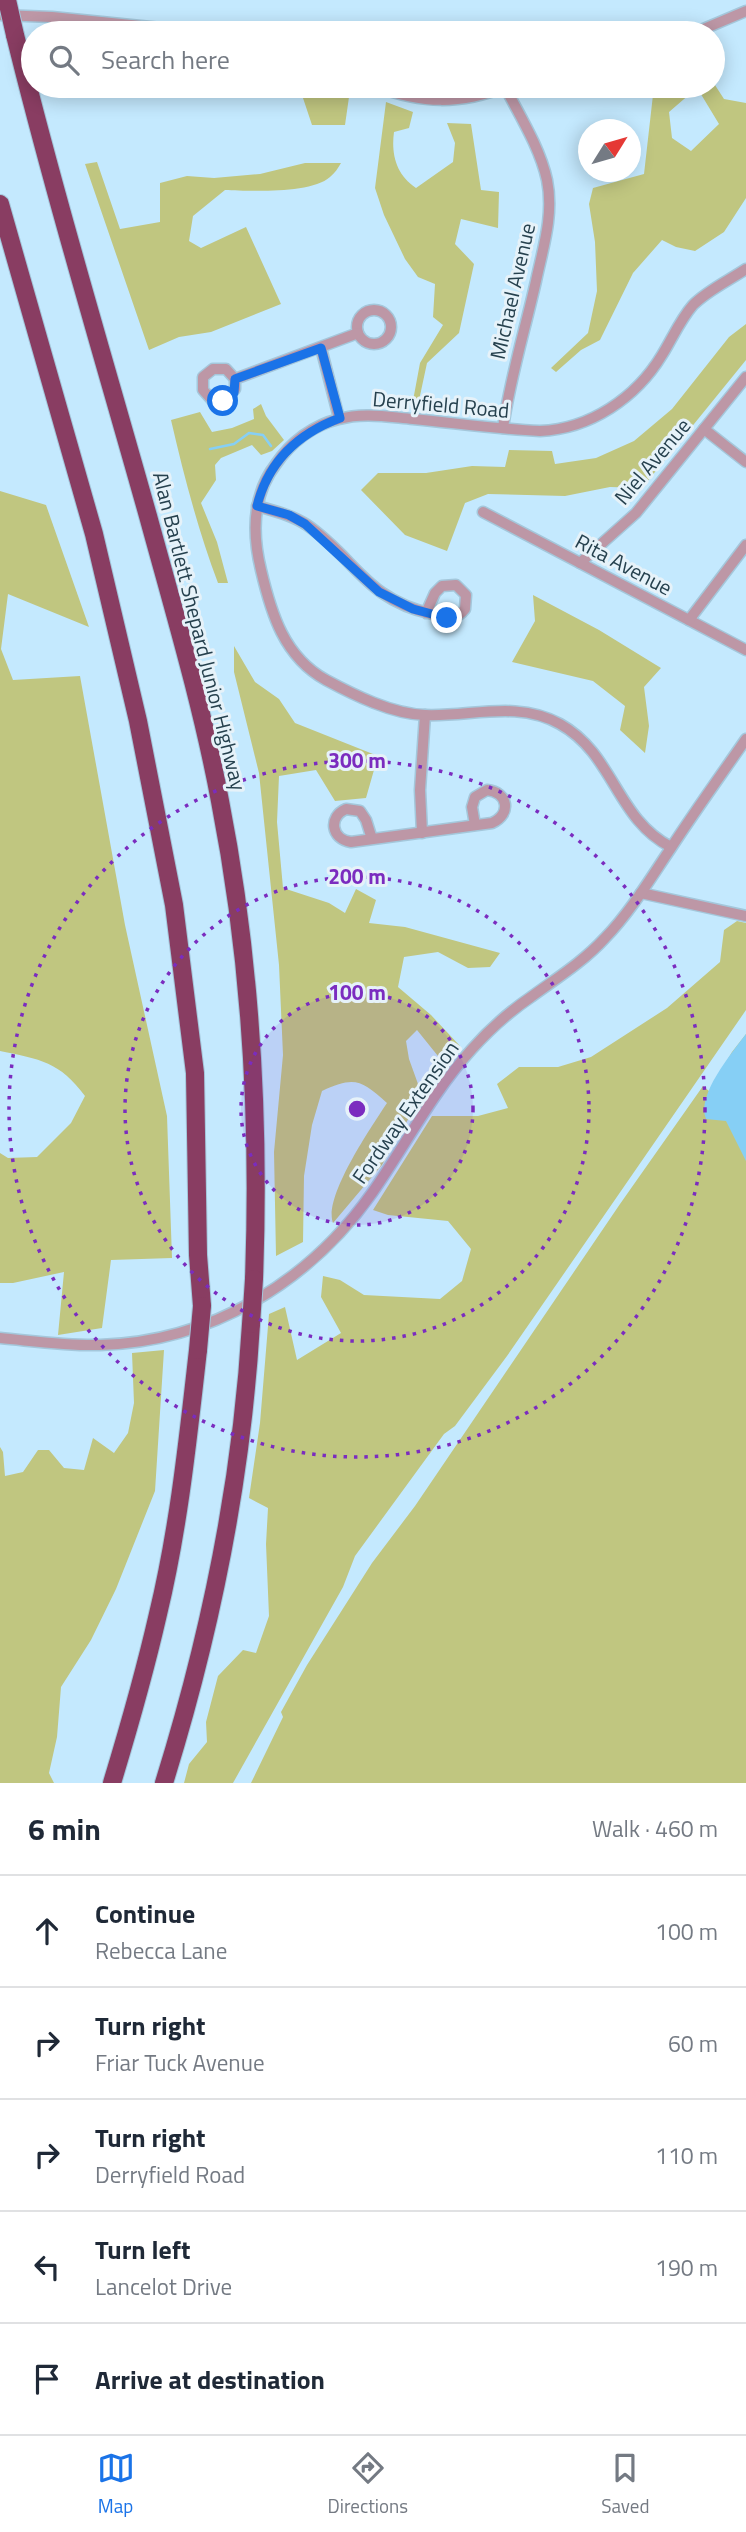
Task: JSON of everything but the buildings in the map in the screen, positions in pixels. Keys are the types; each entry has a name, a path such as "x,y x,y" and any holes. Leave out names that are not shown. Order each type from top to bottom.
{"highway":[{"name":"Alan Bartlett Shepard Junior Highway","path":"7,0 21,57"},
{"name":"Alan Bartlett Shepard Junior Highway","path":"32,98 184,645 220,801 239,912 251,1038 257,1163 254,1279 238,1454 220,1563 192,1686 164,1783"},
{"path":"0,204 94,534 138,721 174,905 195,1073 197,1228 202,1306 198,1350 176,1522 159,1612 137,1700 112,1783"}],"street":[{"path":"721,21 746,10"},
{"path":"0,15 92,21"},
{"path":"420,98 470,98"},
{"name":"Michael Avenue","path":"503,428 550,211 547,178 513,98"},
{"name":"Derryfield Road","path":"671,847 639,823 627,809 594,752 561,724 527,712 509,710 425,715 393,708 328,681 305,666 289,648 272,611 258,560 255,531 257,506 267,477 288,449 305,435 340,418 379,416 540,430 564,428 588,421 609,410 629,394 653,368 693,305 746,269"},
{"path":"235,379 358,333"},
{"path":"321,348 340,418"},
{"name":"Niel Avenue","path":"580,563 636,513 746,377"},
{"path":"704,429 746,462"},
{"path":"257,506 289,515 305,524 371,587 397,603 426,613"},
{"name":"Rita Avenue","path":"483,512 746,650"},
{"path":"689,620 746,545"},
{"path":"422,833 425,715"},
{"name":"Fordway Extension","path":"0,1338 83,1345 129,1343 155,1338 224,1317 286,1282 321,1253 357,1213 471,1050 510,1013 590,953 617,924 746,739"},
{"path":"372,839 475,825"},
{"path":"640,893 746,916"}],"green space":[{"path":"303,98 349,98 345,125 312,125"},
{"path":"653,98 685,98 669,112 672,138 691,151 719,124 703,98 723,98 746,103 746,198 724,232 695,251 676,247 662,240 633,273 600,340 581,350 556,372 551,368 588,333 597,291 595,242 589,204 593,188 615,182 641,182"},
{"path":"386,102 413,112 409,128 394,132 393,140 396,163 409,183 416,188 453,162 455,143 447,123 471,124 481,190 499,192 498,228 461,219 455,244 474,264 459,333 427,363 418,405 412,406 420,363 443,325 433,317 435,284 418,277 405,259 384,215 375,188"},
{"path":"97,162 120,229 160,222 160,183 187,176 214,178 260,174 305,163 341,163 330,177 309,186 280,190 225,190 193,216 189,241 201,248 246,227 281,304 211,332 179,337 149,350 85,164"},
{"path":"746,324 746,360 642,488 610,487 565,496 488,494 465,503 447,551 405,535 361,490 378,473 426,473 472,466 505,467 509,450 552,451 555,464 596,458 634,441 672,409 729,337"},
{"path":"261,404 266,416 284,440 272,451 261,455 252,445 221,458 215,465 216,480 201,503 217,542 228,583 218,583 192,503 171,420 200,412 212,432 254,419 253,409"},
{"path":"0,491 46,505 89,627 8,594 1,649 13,680 80,676 125,925 167,1116 172,1258 111,1260 102,1328 58,1335 64,1272 13,1283 0,1283 0,1153 8,1158 37,1157 71,1123 85,1096 58,1069 38,1060 0,1051"},
{"path":"533,595 599,630 661,668 644,687 649,726 645,753 620,730 625,706 593,681 512,662 535,621"},
{"path":"234,646 255,682 279,699 295,723 378,756 366,798 335,801 316,770 279,776 277,822 283,888 329,903 345,913 356,889 376,900 369,923 405,927 500,953 490,967 468,968 438,952 404,957 398,987 431,1015 460,1046 446,1066 417,1030 406,1041 409,1059 422,1095 382,1165 333,1223 332,1211 342,1180 387,1103 371,1089 357,1083 342,1083 322,1091 312,1125 304,1176 303,1242 276,1256 274,1152 283,1055 279,965 259,773 234,672"},
{"path":"737,921 746,923 746,1010 507,1356 455,1426 444,1434 355,1556 343,1587 233,1783 184,1783 189,1764 207,1742 206,1722 218,1676 243,1650 256,1653 269,1616 266,1544 268,1508 249,1498 260,1423 269,1314 285,1307 297,1360 341,1333 321,1297 323,1276 340,1280 364,1295 440,1299 462,1281 471,1249 448,1221 388,1215 373,1210 432,1116 478,1116 508,1108 497,1084 519,1067 558,1067 591,1057 667,1008 720,962 724,930"},
{"path":"746,1034 746,1783 251,1783 283,1717 281,1712 307,1665 372,1563 415,1506 703,1086 709,1091"},
{"path":"164,1350 155,1491 116,1589 91,1640 61,1687 57,1737 49,1773 54,1783 0,1783 0,1447 3,1452 5,1476 23,1472 38,1450 49,1450 64,1468 84,1470 93,1438 114,1453 128,1433 134,1403 132,1353"}],"water":[{"path":"746,1034 746,1161 726,1121 706,1119 704,1109 717,1075"}],"waterway":[{"path":"210,449 234,444 249,433 263,435 271,446"}],"route":[{"path":"223,401 234,393 235,379 321,348 340,418 305,435 288,449 267,477 257,506 289,515 305,524 371,587 397,603 447,618"}]}
